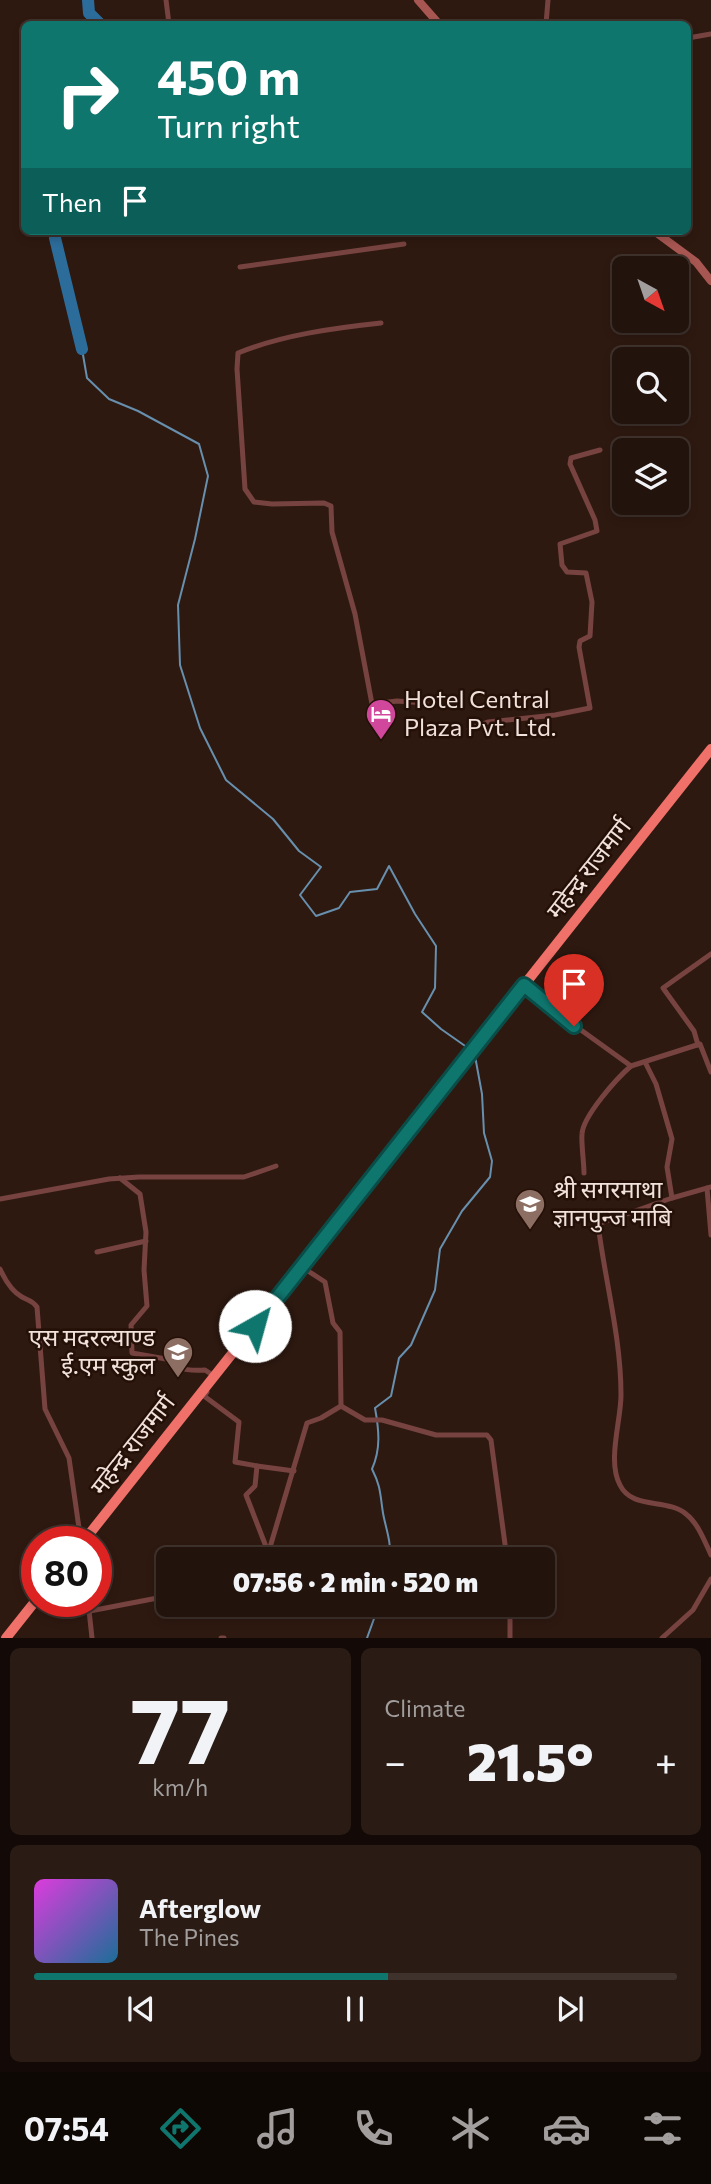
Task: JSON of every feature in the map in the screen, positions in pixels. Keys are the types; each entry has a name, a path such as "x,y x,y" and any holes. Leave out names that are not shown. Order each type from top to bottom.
{"highway":[{"name":"महेन्द्र राजमार्ग","path":"95,1526 711,749"},
{"path":"6,1638 23,1617"}],"street":[{"path":"166,0 169,21"},
{"path":"418,0 436,21"},
{"path":"546,21 548,0"},
{"path":"691,37 711,34"},
{"path":"659,235 696,262 711,281"},
{"path":"240,267 404,244"},
{"path":"382,323 289,338 238,353 246,489 254,502 324,503 331,506 332,532 355,614 372,704 397,701 426,703"},
{"path":"469,729 488,722 555,715 590,708 579,647 580,641 590,636 592,602 586,573 567,572 562,565 560,544 597,531 595,520 570,464 571,458 600,450"},
{"path":"711,954 663,988 694,1031 711,1072"},
{"path":"524,985 574,1026 631,1066"},
{"path":"584,1173 584,1126 607,1091 631,1066 698,1045"},
{"path":"645,1062 656,1084 672,1139 667,1167 672,1198"},
{"path":"0,1199 120,1178 244,1177 276,1166"},
{"path":"120,1178 140,1194 146,1232 144,1270 147,1306 131,1325 132,1353 166,1359 169,1363 192,1371 205,1370 214,1376"},
{"path":"711,1235 709,1188 598,1224 619,1355 620,1423 615,1446 619,1484 630,1498 674,1508 688,1515 694,1521 711,1555"},
{"path":"97,1252 146,1241"},
{"path":"0,1269 13,1291 33,1301 37,1307 45,1409 69,1458 80,1526"},
{"path":"298,1271 308,1271 326,1282 333,1323 340,1332 341,1406"},
{"path":"226,1363 205,1396 239,1422 235,1462 294,1471"},
{"path":"271,1547 307,1423 341,1406"},
{"path":"341,1406 365,1420 382,1420 436,1435 487,1435 491,1440 505,1547"},
{"path":"257,1466 255,1486 246,1495 264,1547"},
{"path":"662,1638 693,1610 711,1579"},
{"path":"112,1607 156,1598"},
{"path":"90,1617 92,1638"},
{"path":"510,1617 510,1638"}],"waterway":[{"path":"88,0 89,13 97,21"},
{"path":"55,235 82,349"},
{"path":"82,349 87,378 109,399 138,411 199,444 208,476 178,605 180,665 200,728 226,780 273,819 299,851 321,867 300,895 316,916 339,908 350,892 377,889 389,866 436,946 435,988 422,1012 468,1048"},
{"path":"390,1547 380,1491 372,1469 378,1439 375,1408 391,1396 399,1358 411,1345 435,1290 440,1249 462,1211 490,1177 492,1161 484,1133 482,1094 475,1056"},
{"path":"367,1638 375,1617"}],"place":[{"name":"Hotel Central Plaza Pvt. Ltd.","path":"381,741"},
{"name":"श्री सगरमाथा ज्ञानपुन्ज माबि","path":"530,1231"},
{"name":"एस मदरल्याण्ड ई.एम स्कुल","path":"178,1379"}],"route":[{"path":"255,1326 524,985 574,1026"}]}
